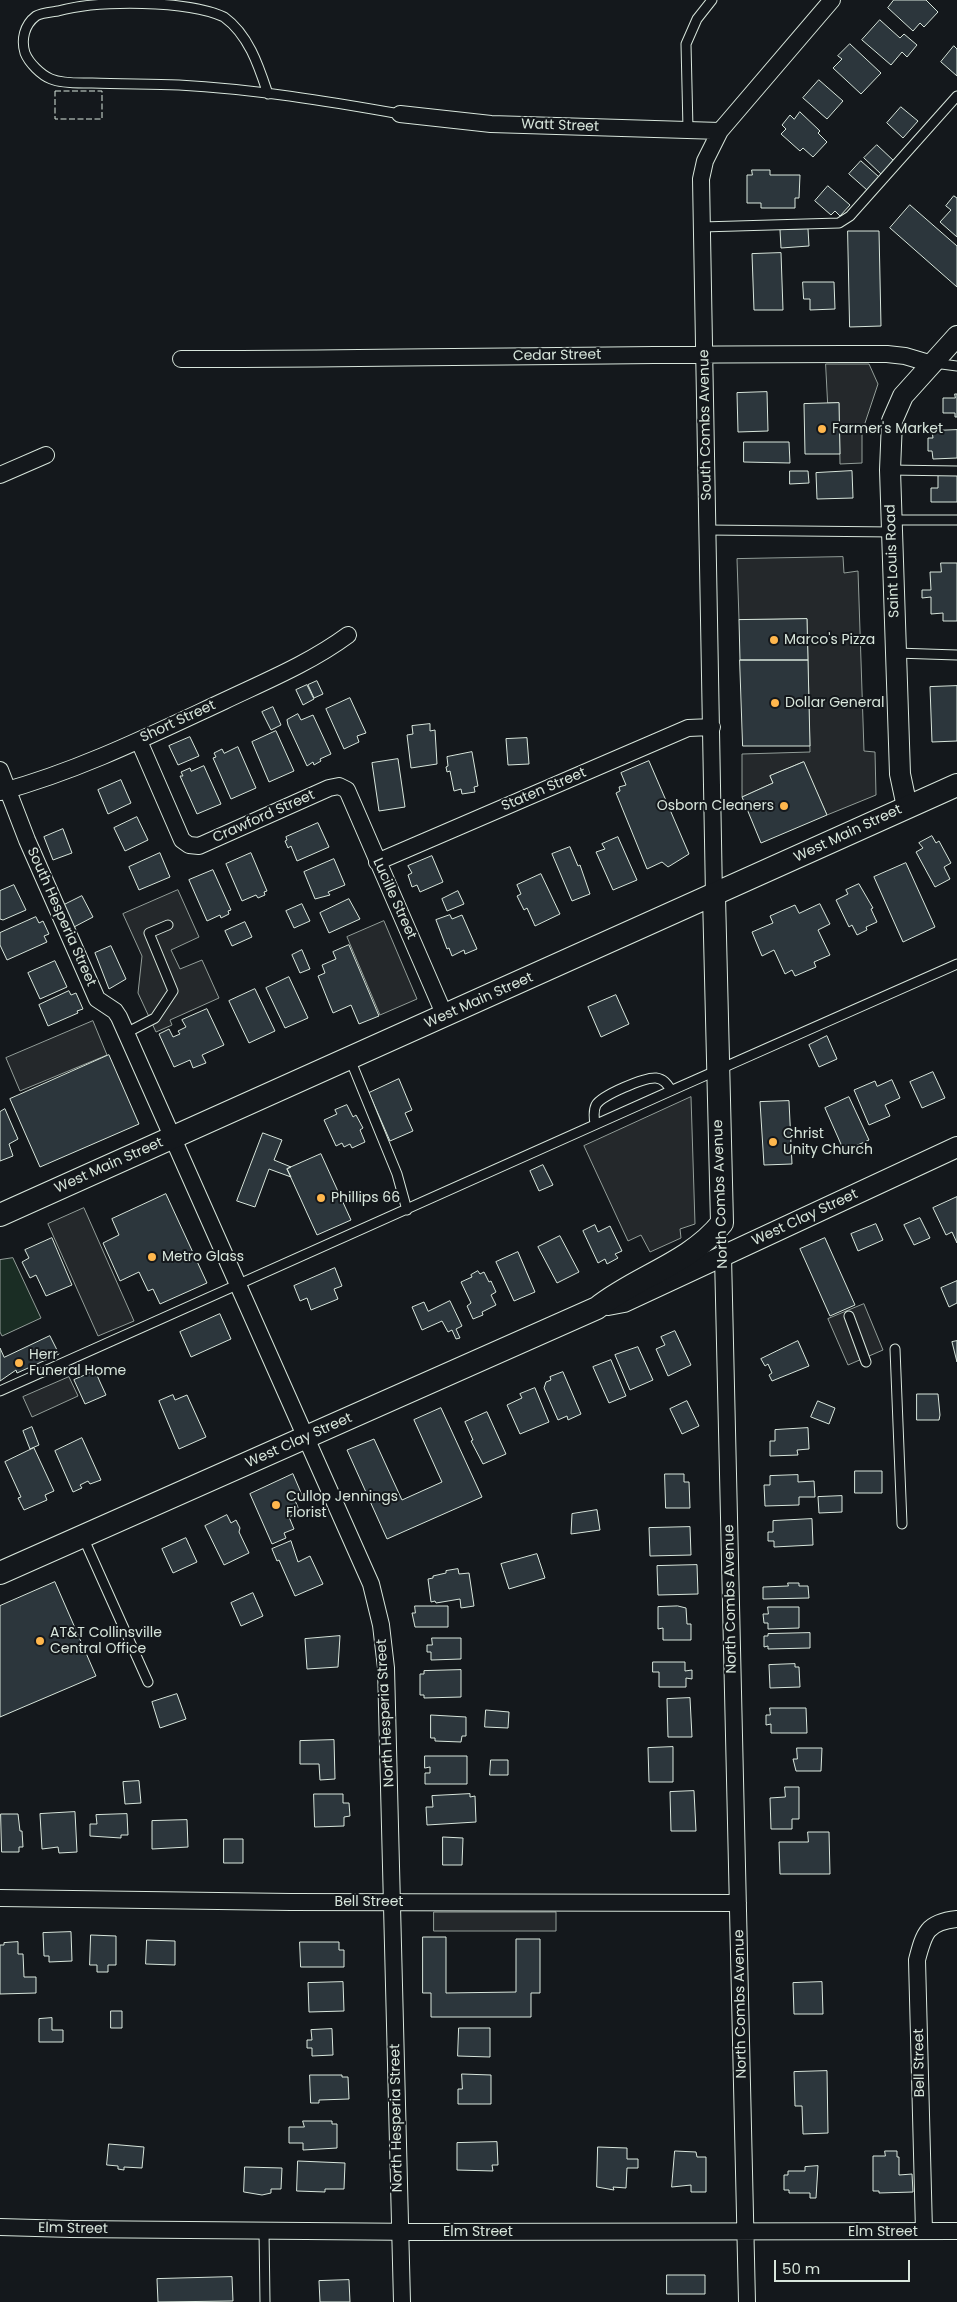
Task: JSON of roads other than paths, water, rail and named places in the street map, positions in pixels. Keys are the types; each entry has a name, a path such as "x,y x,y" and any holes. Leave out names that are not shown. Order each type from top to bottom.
{"main road":[{"name":"West Main Street","path":"1,1211 173,1138 957,785"},
{"name":"North Combs Avenue","path":"714,896 722,1223"},
{"name":"West Clay Street","path":"2,1567 83,1537 597,1308 609,1299 684,1257 709,1239 722,1223"}],"street":[{"name":"South Combs Avenue","path":"714,896 701,179 705,161 720,130 832,0"},
{"name":"Watt Street","path":"400,114 491,124 720,130"},
{"name":"Saint Louis Road","path":"907,808 900,774 890,470 892,421 903,396 957,336"},
{"name":"Cedar Street","path":"180,359 361,359 704,353 887,354 933,363"},
{"path":"0,475 46,455"},
{"name":"Short Street","path":"4,791 60,773 139,741 306,662 348,635"},
{"name":"Staten Street","path":"377,862 688,728 712,727"},
{"name":"Crawford Street","path":"139,741 182,840 190,845 200,846 329,788 339,786"},
{"name":"South Hesperia Street","path":"0,770 4,791 98,999 115,1011 173,1138"},
{"name":"Lucille Street","path":"339,786 347,790 445,1016"},
{"name":"North Hesperia Street","path":"173,1138 308,1438 371,1584 381,1625 386,1668 402,2302"},
{"name":"West Clay Street","path":"597,1308 624,1302 957,1147"},
{"name":"North Combs Avenue","path":"722,1223 747,2302"},
{"name":"Bell Street","path":"0,1898 738,1903"},
{"name":"Bell Street","path":"924,2231 917,1960 923,1937 939,1921 957,1919"},
{"name":"Elm Street","path":"0,2226 71,2230 400,2232 746,2233 957,2231"}],"lane":[{"path":"688,129 686,44 696,19 712,0"},
{"path":"268,94 257,60 240,33 223,17 187,3 106,1 75,6 37,16 25,29 23,45 28,60 51,79 73,82 181,85 317,100 400,114"},
{"path":"702,227 839,223 850,216 957,96"},
{"path":"933,363 957,366"},
{"path":"890,470 957,471"},
{"path":"708,530 892,526 957,520"},
{"path":"896,654 957,655"},
{"path":"126,1033 155,1018 173,991 149,933 168,925"},
{"path":"0,1391 957,964"},
{"path":"350,1058 397,1174 407,1210"},
{"path":"595,1124 594,1114 596,1105 603,1098 646,1079 656,1078 665,1082 671,1090"},
{"path":"849,1316 866,1362"},
{"path":"896,1349 902,1524"},
{"path":"83,1537 148,1682"},
{"path":"264,2231 266,2302"}],"place":[{"name":"Farmer's Market","path":"822,429"},
{"name":"Marco's Pizza","path":"774,640"},
{"name":"Dollar General","path":"775,703"},
{"name":"Osborn Cleaners","path":"784,806"},
{"name":"Christ Unity Church","path":"773,1142"},
{"name":"Phillips 66","path":"321,1198"},
{"name":"Metro Glass","path":"152,1257"},
{"name":"Herr Funeral Home","path":"19,1363"},
{"name":"Cullop Jennings Florist","path":"276,1505"},
{"name":"AT&T Collinsville Central Office","path":"40,1641"}]}
